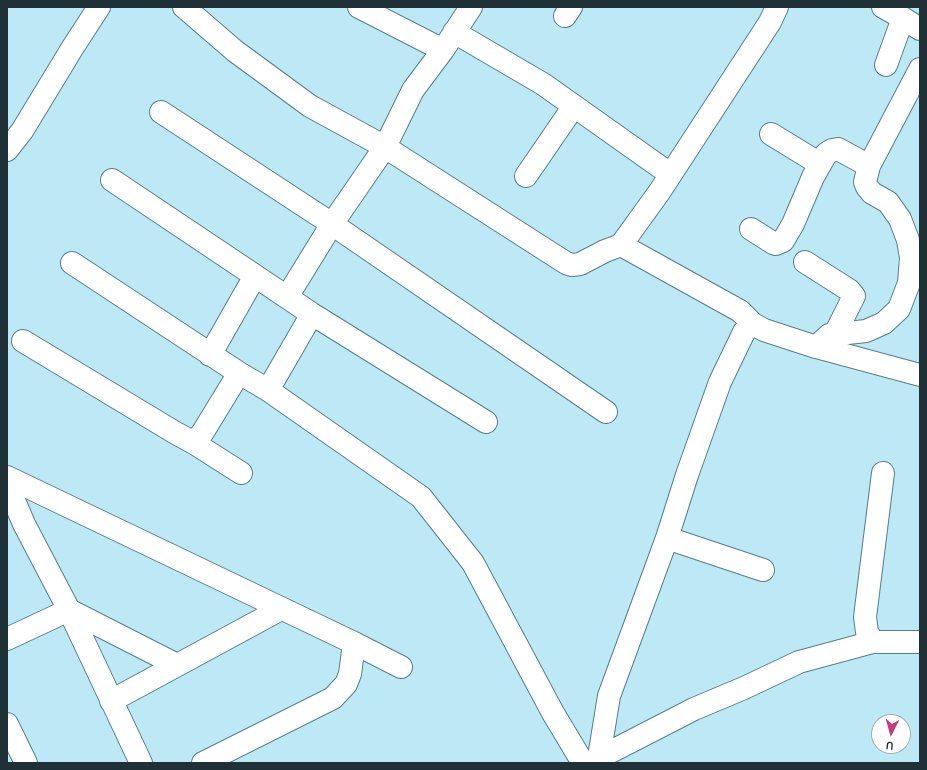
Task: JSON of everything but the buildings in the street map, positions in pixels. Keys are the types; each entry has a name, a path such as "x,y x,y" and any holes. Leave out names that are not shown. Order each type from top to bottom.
{"street":[{"path":"7,150 22,131 99,7"},
{"path":"184,7 235,51 310,106 385,147 566,263 572,265 580,264 605,251 621,245 670,174 770,22 777,7"},
{"path":"359,7 449,41 543,84 670,174"},
{"path":"286,297 332,224 385,147 412,90 449,41 471,7"},
{"path":"882,7 911,24 886,65"},
{"path":"816,347 829,335 866,331 884,323 899,309 909,283 911,258 908,240 900,219 888,202 872,193 865,182 869,166 920,69"},
{"path":"526,176 574,106"},
{"path":"161,112 332,224 606,412"},
{"path":"771,134 820,164"},
{"path":"751,229 773,243 776,244 783,241 793,224 820,164 826,154 832,150 838,149 869,166"},
{"path":"112,180 312,314 486,422"},
{"path":"621,245 740,311 753,324 764,330 816,347 920,375"},
{"path":"805,262 849,290 854,296 835,334"},
{"path":"72,264 239,374 268,390 421,497 473,563 553,713 590,761"},
{"path":"210,354 256,276"},
{"path":"268,390 312,314"},
{"path":"590,761 609,696 667,538 687,475 720,382 744,332 753,324"},
{"path":"23,340 241,473"},
{"path":"194,443 203,432 239,374"},
{"path":"874,642 867,632 865,617 883,473"},
{"path":"7,477 354,643 401,667"},
{"path":"7,484 24,524 70,610 141,763"},
{"path":"667,538 763,570"},
{"path":"111,701 281,609"},
{"path":"70,610 177,665"},
{"path":"7,639 70,610"},
{"path":"590,761 694,708 744,688 798,662 874,642 920,642"},
{"path":"203,763 333,698 346,684 350,674 354,643"},
{"path":"7,724 26,763"}]}
